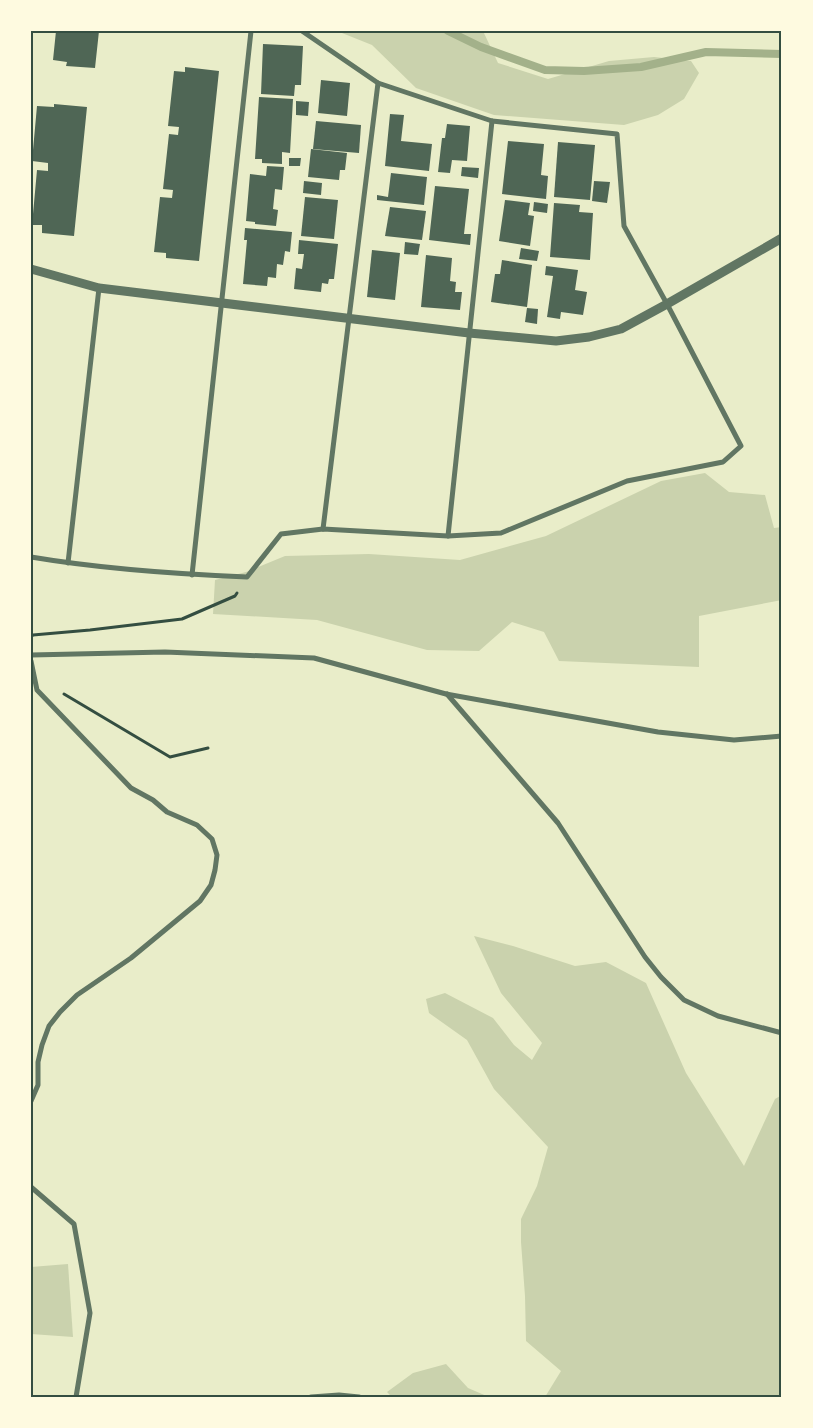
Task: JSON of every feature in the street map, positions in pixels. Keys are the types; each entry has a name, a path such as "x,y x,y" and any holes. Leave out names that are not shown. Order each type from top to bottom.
{"street":[{"path":"192,575 251,31"},
{"path":"31,557 68,563 192,575 247,577 281,534 323,529 448,536 501,533 627,481 723,462 741,446 624,226 618,134 492,121 378,83 302,31"},
{"path":"323,529 378,83"},
{"path":"448,536 492,121"},
{"path":"31,269 99,288 469,333 556,340 589,337 621,329 782,238"},
{"path":"68,563 99,288"},
{"path":"31,655 165,652 314,658 446,694 658,732 734,740 782,736"},
{"path":"31,661 37,690 131,788 153,800 167,812 196,825 212,839 217,855 211,885 200,901 131,958 77,995 49,1026 38,1062 38,1085 31,1101"},
{"path":"446,694 558,823 644,957 661,977 684,1000 718,1016 782,1033"},
{"path":"31,1187 74,1224 90,1313 76,1397"},
{"path":"311,1397 339,1395 359,1397"}],"path":[{"path":"31,637 33,635 182,619 235,596 247,577"},
{"path":"37,690 58,691 72,698 170,757 208,748"}],"green space":[{"path":"337,31 483,31 498,63 548,79 609,61 654,57 691,61 699,73 684,99 658,115 624,125 494,115 416,88 372,45"},
{"path":"705,473 729,492 765,495 774,528 782,527 782,600 699,616 699,667 559,661 544,632 512,622 479,651 427,650 317,620 213,614 215,580 246,572 285,556 369,554 460,560 546,536 661,481"},
{"path":"474,936 513,946 575,966 606,962 646,983 686,1073 744,1166 775,1099 782,1095 782,1397 545,1397 561,1371 526,1341 521,1219 537,1186 548,1147 494,1089 467,1040 429,1013 426,999 445,993 493,1018 514,1045 532,1060 542,1043 501,993"},
{"path":"68,1264 73,1337 31,1334 31,1267"},
{"path":"446,1364 468,1388 489,1397 392,1397 387,1392 413,1373"}],"building":[{"path":"56,31 99,31 95,68 66,66 67,62 53,60"},
{"path":"263,44 303,46 301,85 295,85 294,96 261,94"},
{"path":"185,67 219,71 199,261 166,258 166,253 154,252 160,197 172,198 173,190 163,189 169,134 178,135 179,127 168,126 174,71 185,72"},
{"path":"321,80 350,83 347,116 318,113"},
{"path":"259,97 293,99 290,153 282,152 282,164 262,163 262,159 255,159"},
{"path":"296,101 309,102 308,116 296,115"},
{"path":"54,104 87,107 74,236 42,233 42,225 32,225 37,170 48,171 48,163 32,161 37,106 54,107"},
{"path":"390,114 404,115 401,141 432,144 429,171 385,166"},
{"path":"316,121 361,125 359,153 313,149"},
{"path":"447,124 470,126 467,161 452,160 450,173 438,172 442,138 445,138"},
{"path":"508,141 544,144 541,175 548,176 546,199 502,194"},
{"path":"558,142 595,145 590,200 554,197"},
{"path":"311,149 347,153 345,170 340,170 339,180 308,177"},
{"path":"289,158 301,158 300,166 289,166"},
{"path":"267,166 284,167 282,190 275,189 273,209 278,210 276,226 246,221 250,174 266,176"},
{"path":"462,167 479,168 478,178 461,176"},
{"path":"391,173 427,177 424,205 377,200 377,195 388,197"},
{"path":"304,181 322,183 321,195 303,193"},
{"path":"594,181 610,182 607,203 592,201"},
{"path":"435,186 469,189 464,234 471,234 470,245 429,240"},
{"path":"305,197 338,200 334,239 301,236"},
{"path":"505,200 530,203 528,215 534,216 530,246 499,241"},
{"path":"534,202 548,204 547,213 533,211"},
{"path":"554,203 580,205 579,212 593,213 590,260 550,257"},
{"path":"390,207 426,211 422,240 385,236"},
{"path":"245,228 292,232 290,252 285,251 283,265 277,264 276,278 268,277 267,286 243,284 247,240 244,240"},
{"path":"299,240 338,244 334,279 329,279 328,284 322,283 321,292 294,289 296,268 302,269 304,254 298,254"},
{"path":"405,242 420,244 418,255 404,254"},
{"path":"521,248 539,251 537,261 519,259"},
{"path":"372,250 400,253 395,300 367,297"},
{"path":"426,255 452,258 450,281 456,282 455,292 462,292 460,310 421,307"},
{"path":"502,260 532,265 527,307 491,302 495,274 500,274"},
{"path":"546,266 578,270 575,290 587,292 583,315 561,312 560,319 547,317 553,276 545,275"},
{"path":"527,308 538,309 537,324 525,322"}],"waterway":[{"path":"448,31 481,47 545,70 584,71 641,67 706,52 782,54"}]}
